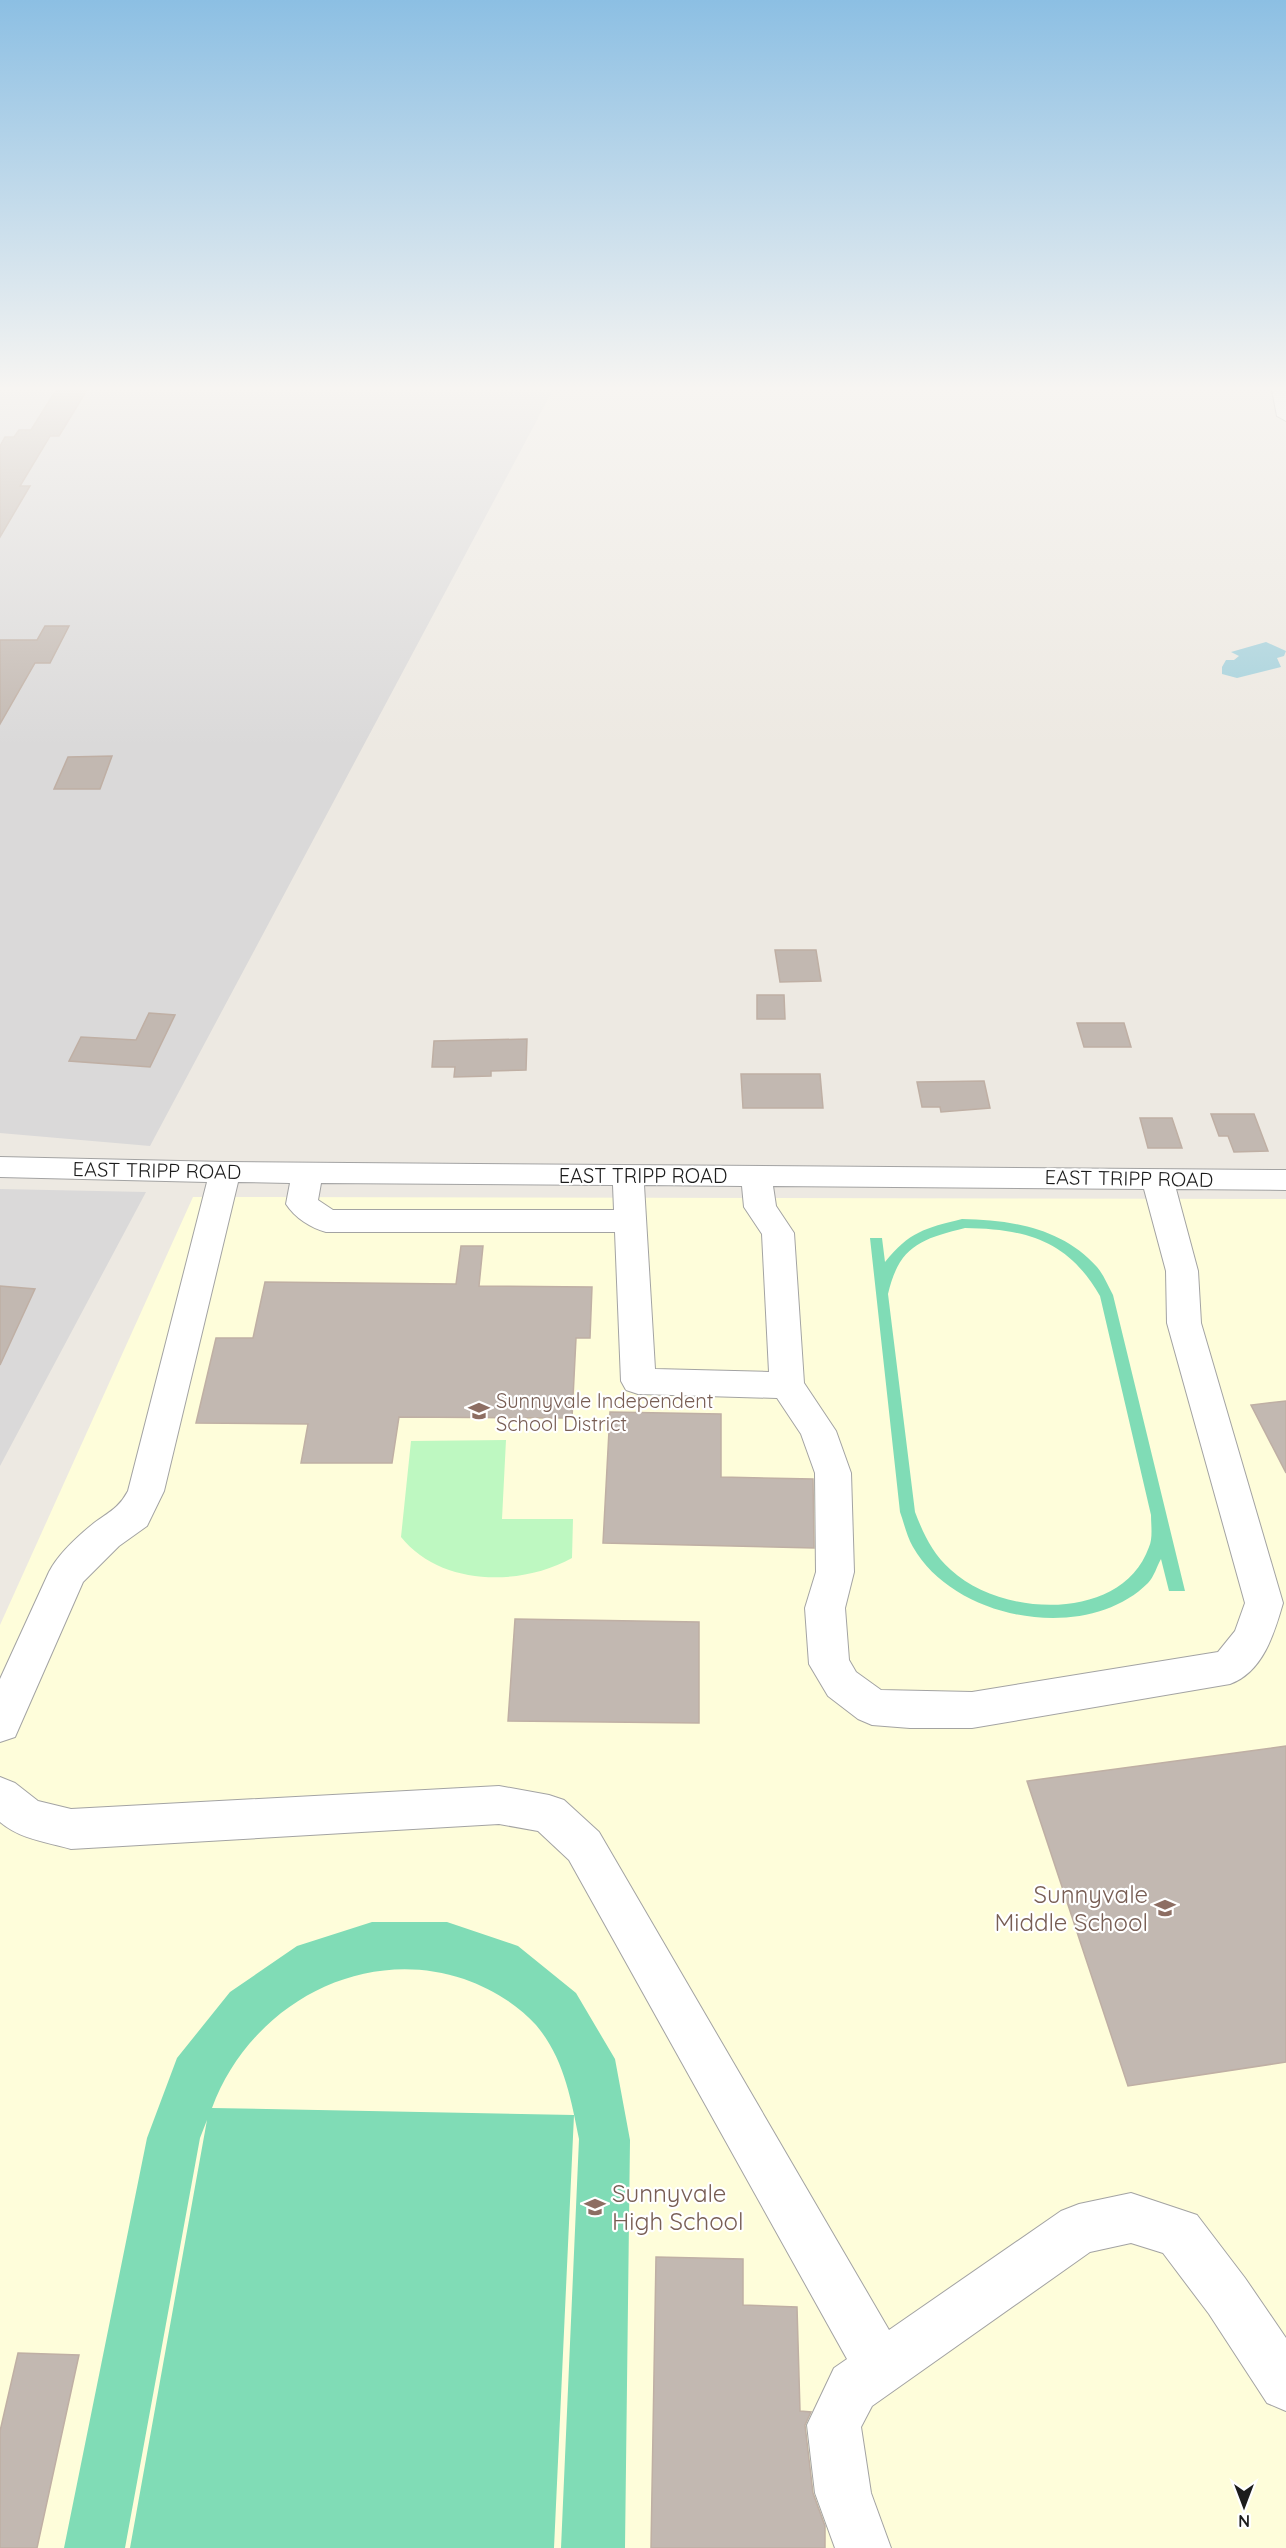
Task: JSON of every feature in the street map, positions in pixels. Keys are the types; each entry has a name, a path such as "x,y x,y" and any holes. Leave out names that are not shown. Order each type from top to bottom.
{"street":[{"name":"EAST TRIPP ROAD","path":"0,1167 225,1172 1286,1180"},
{"path":"0,1724 68,1572 106,1535 134,1516 146,1491 225,1172"},
{"path":"307,1172 302,1204 326,1221 630,1221"},
{"path":"628,1174 638,1381 787,1385"},
{"path":"756,1175 760,1207 778,1233 787,1385 818,1431 833,1473 835,1572 825,1608 829,1664 842,1684 872,1707 910,1710 972,1710 1230,1667 1252,1639 1264,1603 1184,1323 1182,1271 1157,1178"},
{"path":"0,1796 26,1818 71,1829 499,1805 549,1814 584,1846 881,2368"},
{"path":"863,2548 843,2493 834,2425 853,2387 1079,2229 1131,2218 1179,2233 1227,2296 1286,2384"}],"shaded area":[{"path":"0,509 490,509 150,1146 0,1133"},
{"path":"0,1189 146,1192 0,1466"},
{"path":"193,1197 1286,1199 1286,2548 0,2548 0,1625"}],"green space":[{"path":"962,1219 1017,1224 1052,1235 1083,1254 1102,1273 1113,1295 1185,1591 1169,1591 1161,1559 1148,1583 1122,1602 1091,1614 1058,1618 1023,1616 990,1607 959,1592 933,1572 913,1547 900,1512 870,1238 882,1238 885,1262 910,1238 928,1229","holes":["965,1228 1026,1235 1059,1250 1088,1277 1100,1296 1151,1515 1151,1536 1149,1547 1135,1572 1114,1589 1088,1600 1059,1605 1029,1603 999,1597 973,1586 951,1570 939,1557 925,1536 915,1512 888,1294 898,1265 914,1247 936,1236"]},
{"path":"506,1440 502,1519 573,1519 572,1558 529,1574 482,1577 459,1573 437,1565 417,1553 401,1537 411,1441"},
{"path":"372,1922 447,1922 518,1946 576,1993 615,2059 630,2140 625,2548 561,2548 579,2139 573,2109 560,2065 546,2038 536,2025 512,2004 484,1987 464,1979 425,1970 386,1970 348,1978 313,1992 281,2014 252,2040 229,2072 212,2108 574,2115 554,2548 130,2548 207,2120 200,2138 125,2548 64,2548 147,2138 177,2058 230,1992 297,1946"}],"water":[{"path":"1266,642 1286,651 1284,656 1277,658 1281,667 1237,678 1222,674 1222,667 1226,660 1234,660 1239,656 1231,652"}],"building":[{"path":"0,509 17,509 0,537"},
{"path":"45,626 69,626 50,663 35,663 0,724 0,640 37,640"},
{"path":"112,756 100,789 54,789 68,757"},
{"path":"775,950 816,950 821,981 780,982"},
{"path":"757,995 784,995 785,1019 757,1019"},
{"path":"149,1013 175,1015 150,1067 69,1061 81,1037 136,1040"},
{"path":"1077,1023 1124,1023 1131,1047 1084,1047"},
{"path":"527,1039 526,1070 491,1071 491,1076 454,1077 455,1067 432,1067 434,1041"},
{"path":"741,1074 820,1074 823,1108 743,1108"},
{"path":"984,1081 990,1108 941,1112 940,1107 922,1107 917,1082"},
{"path":"1211,1114 1254,1114 1268,1151 1234,1152 1228,1136 1219,1136"},
{"path":"1140,1118 1172,1118 1182,1148 1148,1148"},
{"path":"461,1246 483,1246 479,1286 592,1287 590,1338 576,1338 572,1418 399,1417 392,1463 301,1463 308,1424 196,1423 216,1338 253,1338 265,1282 456,1284"},
{"path":"0,1286 35,1289 0,1365"},
{"path":"1286,1401 1286,1473 1251,1405"},
{"path":"610,1412 721,1414 721,1477 813,1479 814,1548 603,1543"},
{"path":"515,1619 699,1622 699,1723 508,1721"},
{"path":"1286,1746 1286,2062 1128,2086 1027,1781"},
{"path":"656,2257 743,2259 743,2305 797,2307 800,2411 811,2412 805,2425 813,2493 825,2526 825,2548 651,2548"},
{"path":"18,2353 79,2355 37,2548 0,2548 0,2431"}],"place":[{"name":"Sunnyvale Independent School District","path":"479,1411"},
{"name":"Sunnyvale Middle School","path":"1165,1908"},
{"name":"Sunnyvale High School","path":"595,2207"}]}
